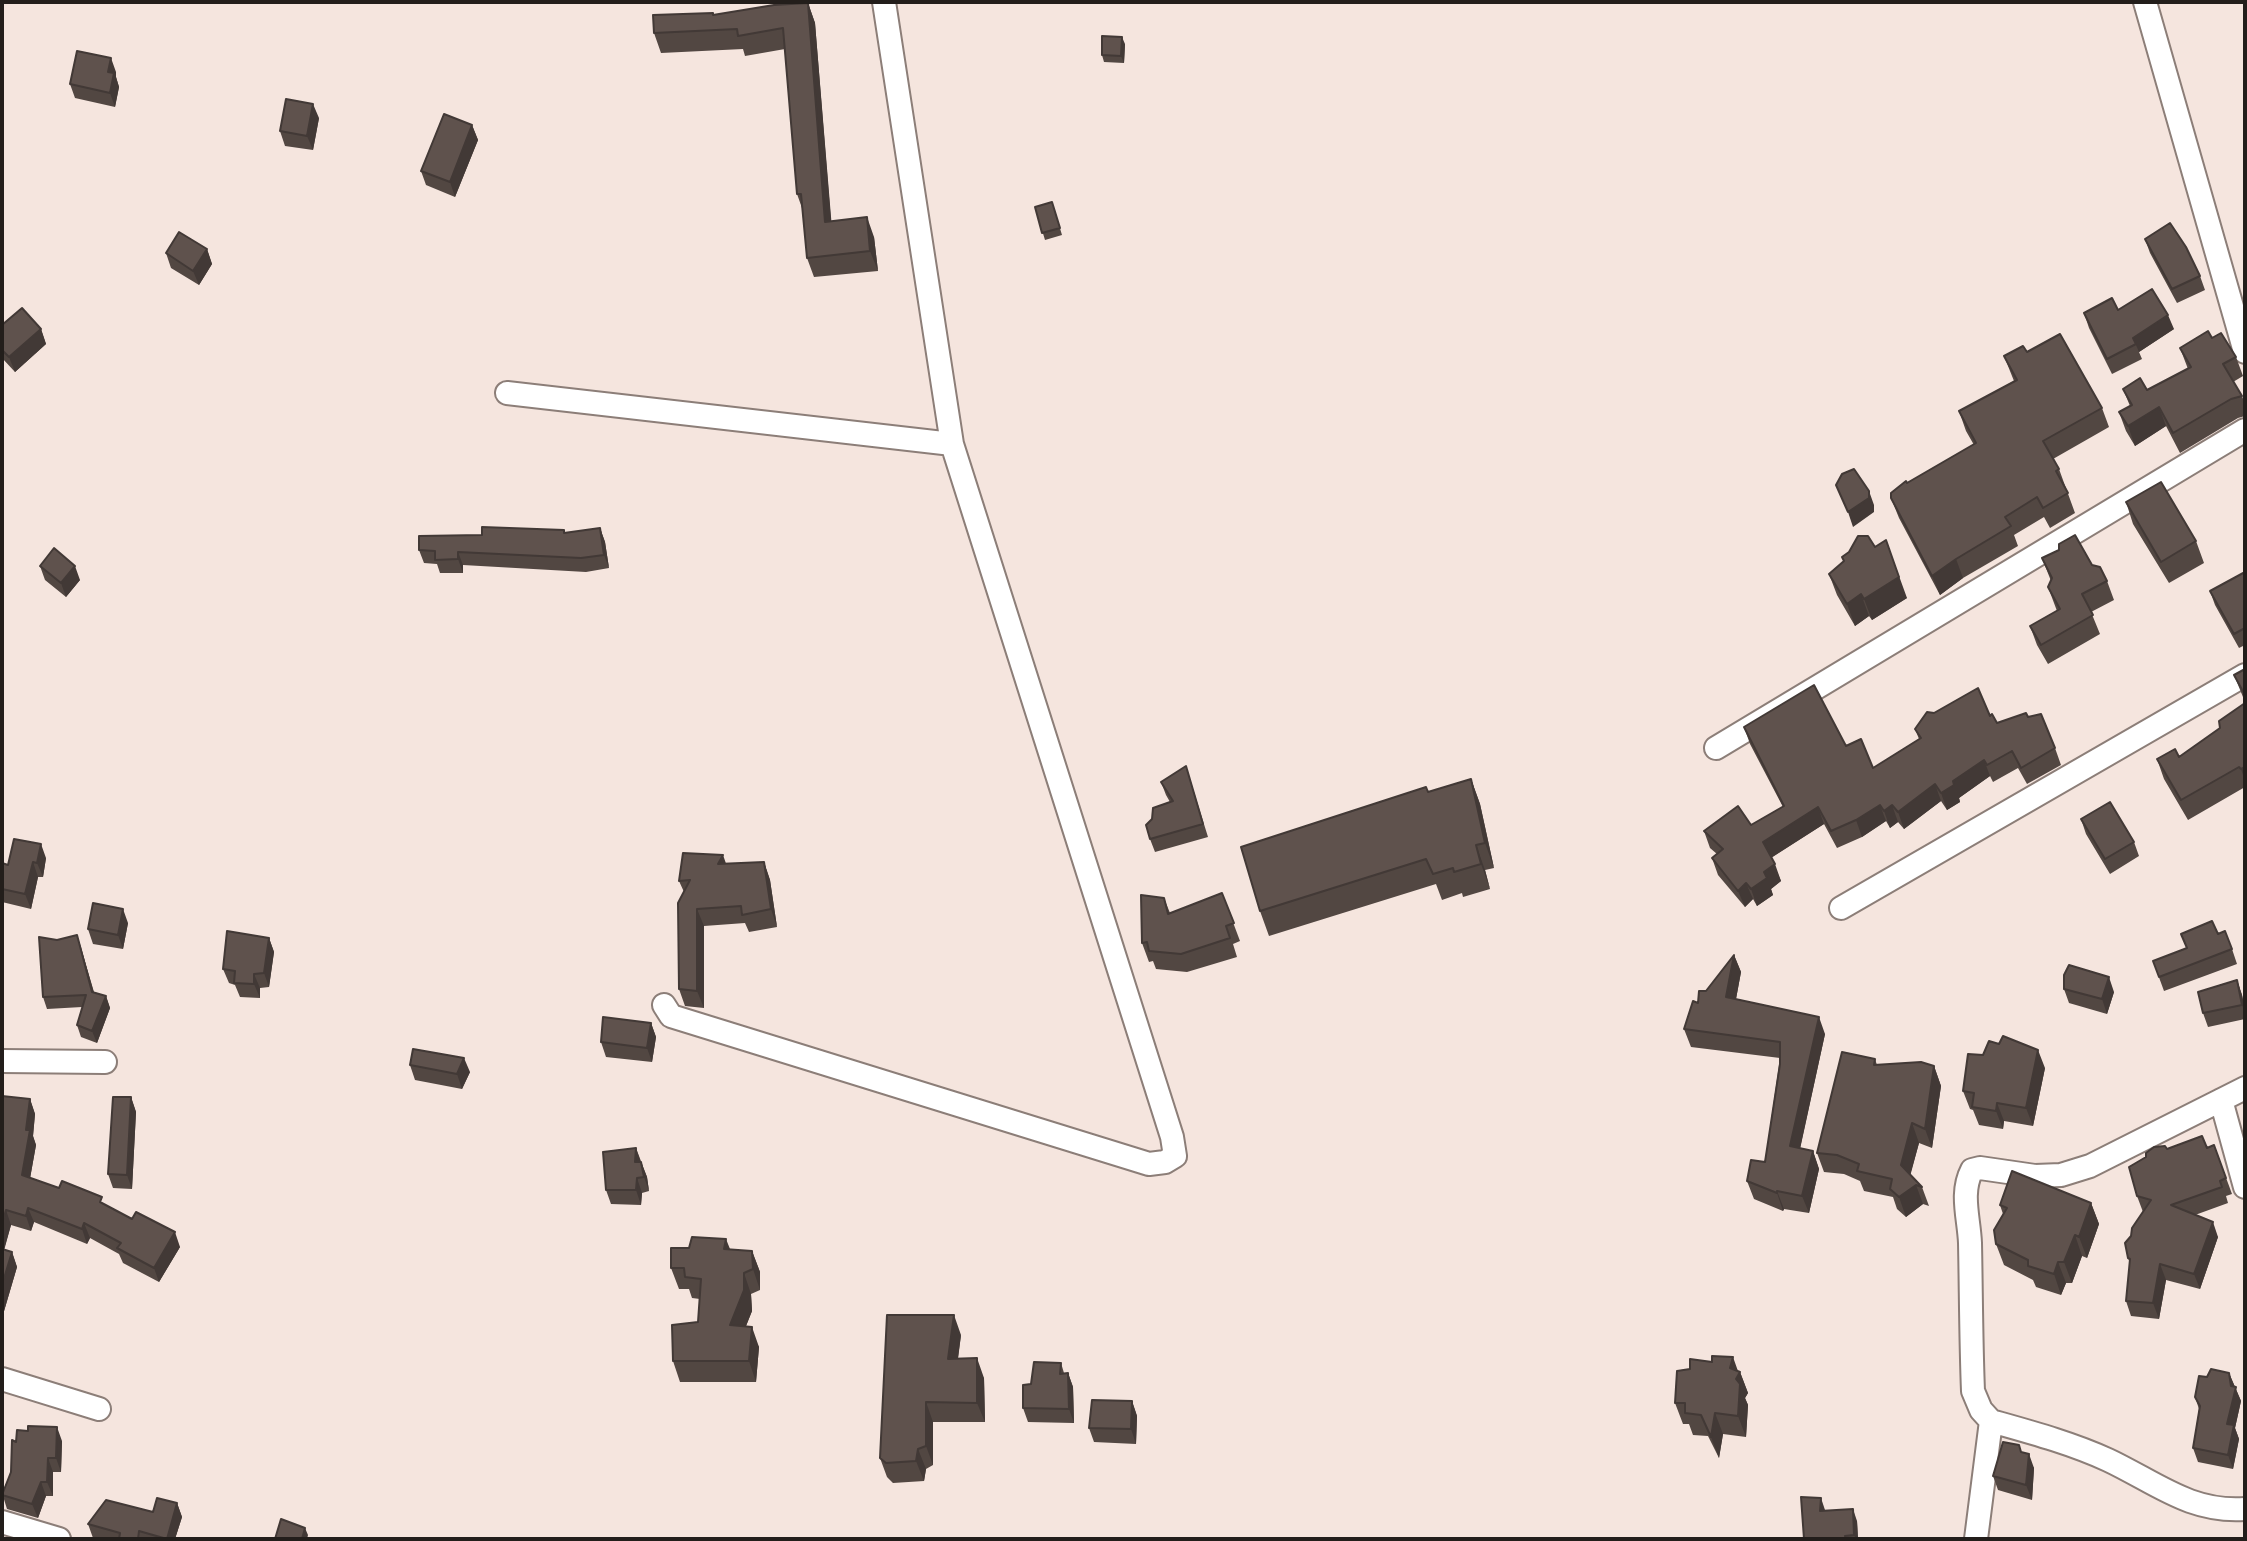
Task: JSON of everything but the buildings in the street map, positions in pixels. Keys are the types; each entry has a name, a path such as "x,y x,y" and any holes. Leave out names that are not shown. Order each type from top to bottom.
{"street":[{"path":"664,1005 671,1016 1149,1164 1165,1162 1175,1156 1172,1137 952,444 884,2"},
{"path":"2145,2 2245,352"},
{"path":"507,393 952,444"},
{"path":"1716,748 2245,430"},
{"path":"1841,908 2245,675"},
{"path":"2,1061 105,1062"},
{"path":"2245,1088 2090,1166 2061,1175 2035,1176 1980,1168 1972,1170 1968,1178 1966,1201 1970,1238 1973,1391 1981,1410 1991,1421 2107,1460 2200,1506 2221,1511 2245,1509"},
{"path":"2221,1100 2245,1187"},
{"path":"2,1379 99,1409"},
{"path":"1976,1539 1991,1421"},
{"path":"2,1522 59,1539"}]}
